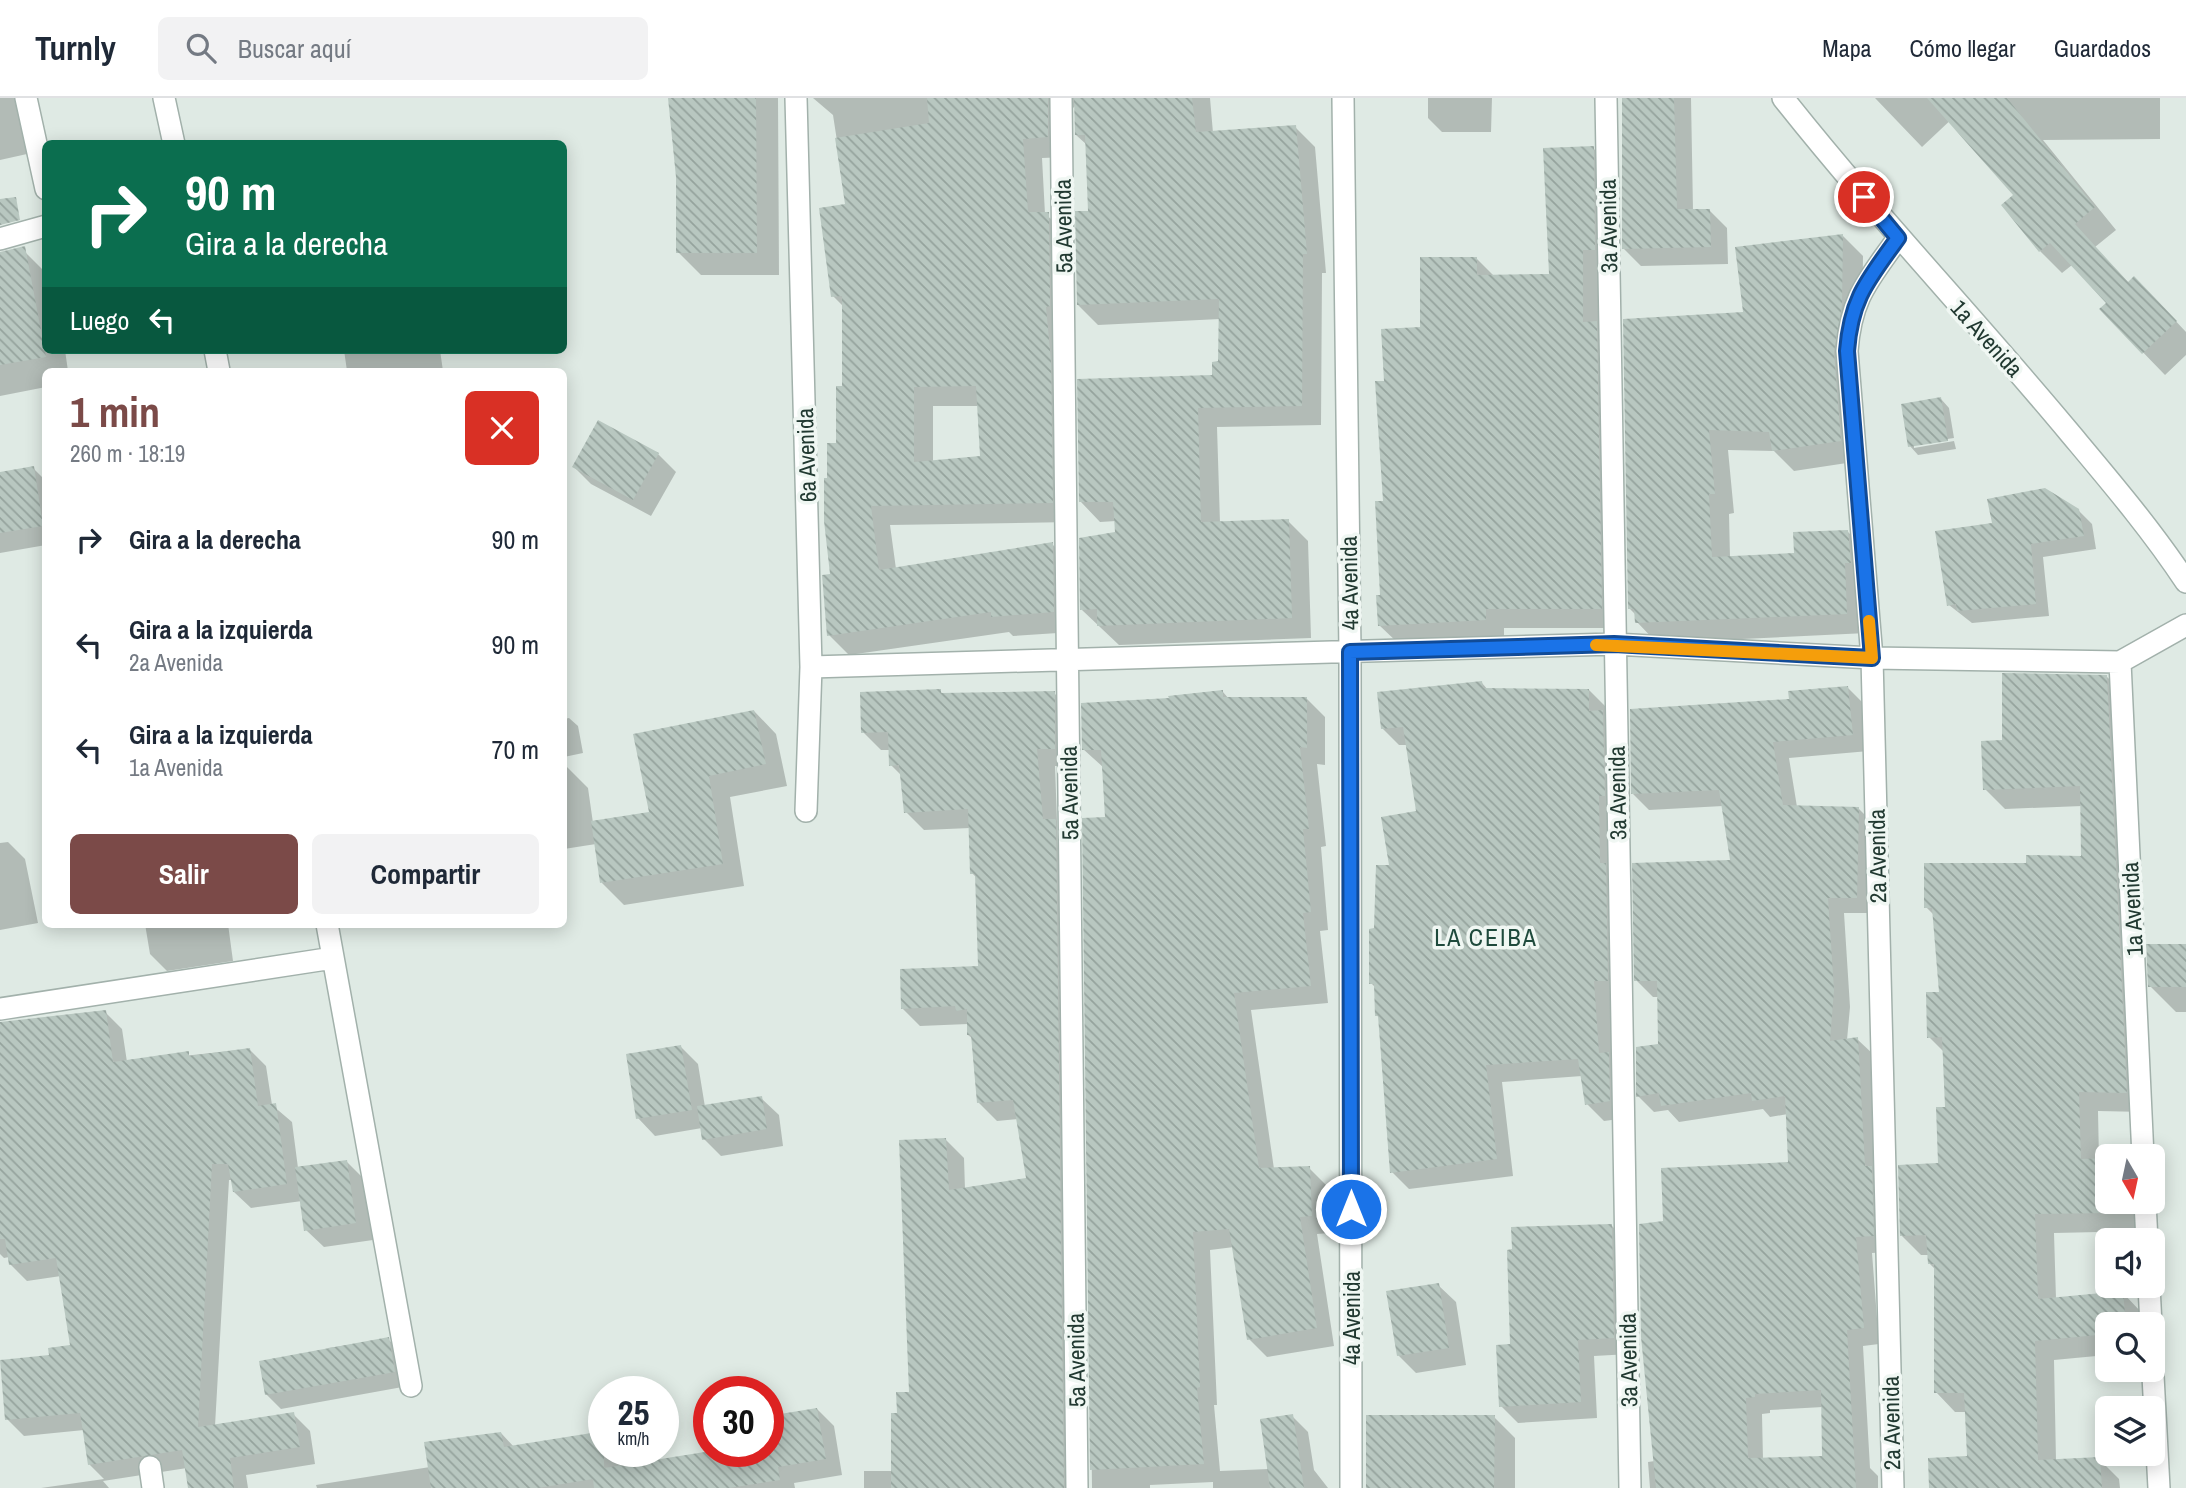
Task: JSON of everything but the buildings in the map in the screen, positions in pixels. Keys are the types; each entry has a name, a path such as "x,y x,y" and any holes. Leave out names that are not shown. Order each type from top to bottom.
{"street":[{"path":"26,98 42,171"},
{"path":"164,98 173,140"},
{"name":"6a Avenida","path":"796,98 811,667 806,811"},
{"name":"5a Avenida","path":"1062,98 1077,1488"},
{"name":"4a Avenida","path":"1343,98 1350,652 1351,1488"},
{"name":"3a Avenida","path":"1606,98 1630,1488"},
{"name":"1a Avenida","path":"1783,98 1898,238 2024,378 2158,540 2186,582"},
{"path":"0,240 42,227"},
{"name":"2a Avenida","path":"1893,1488 1872,658 1847,351 1852,311 1858,296 1898,238"},
{"path":"811,667 1614,644 1872,658 2120,662 2186,625"},
{"name":"1a Avenida","path":"2120,662 2142,1144"},
{"path":"328,928 411,1385"},
{"path":"0,1009 333,958"},
{"path":"2153,1382 2158,1488"}],"slow traffic":[{"path":"1596,645 1872,658 1869,621"}],"district":[{"name":"LA CEIBA","path":"1486,937"}],"route":[{"path":"1351,1209 1350,652 1614,644 1872,658 1847,351 1852,311 1858,296 1898,238 1864,197"}]}
